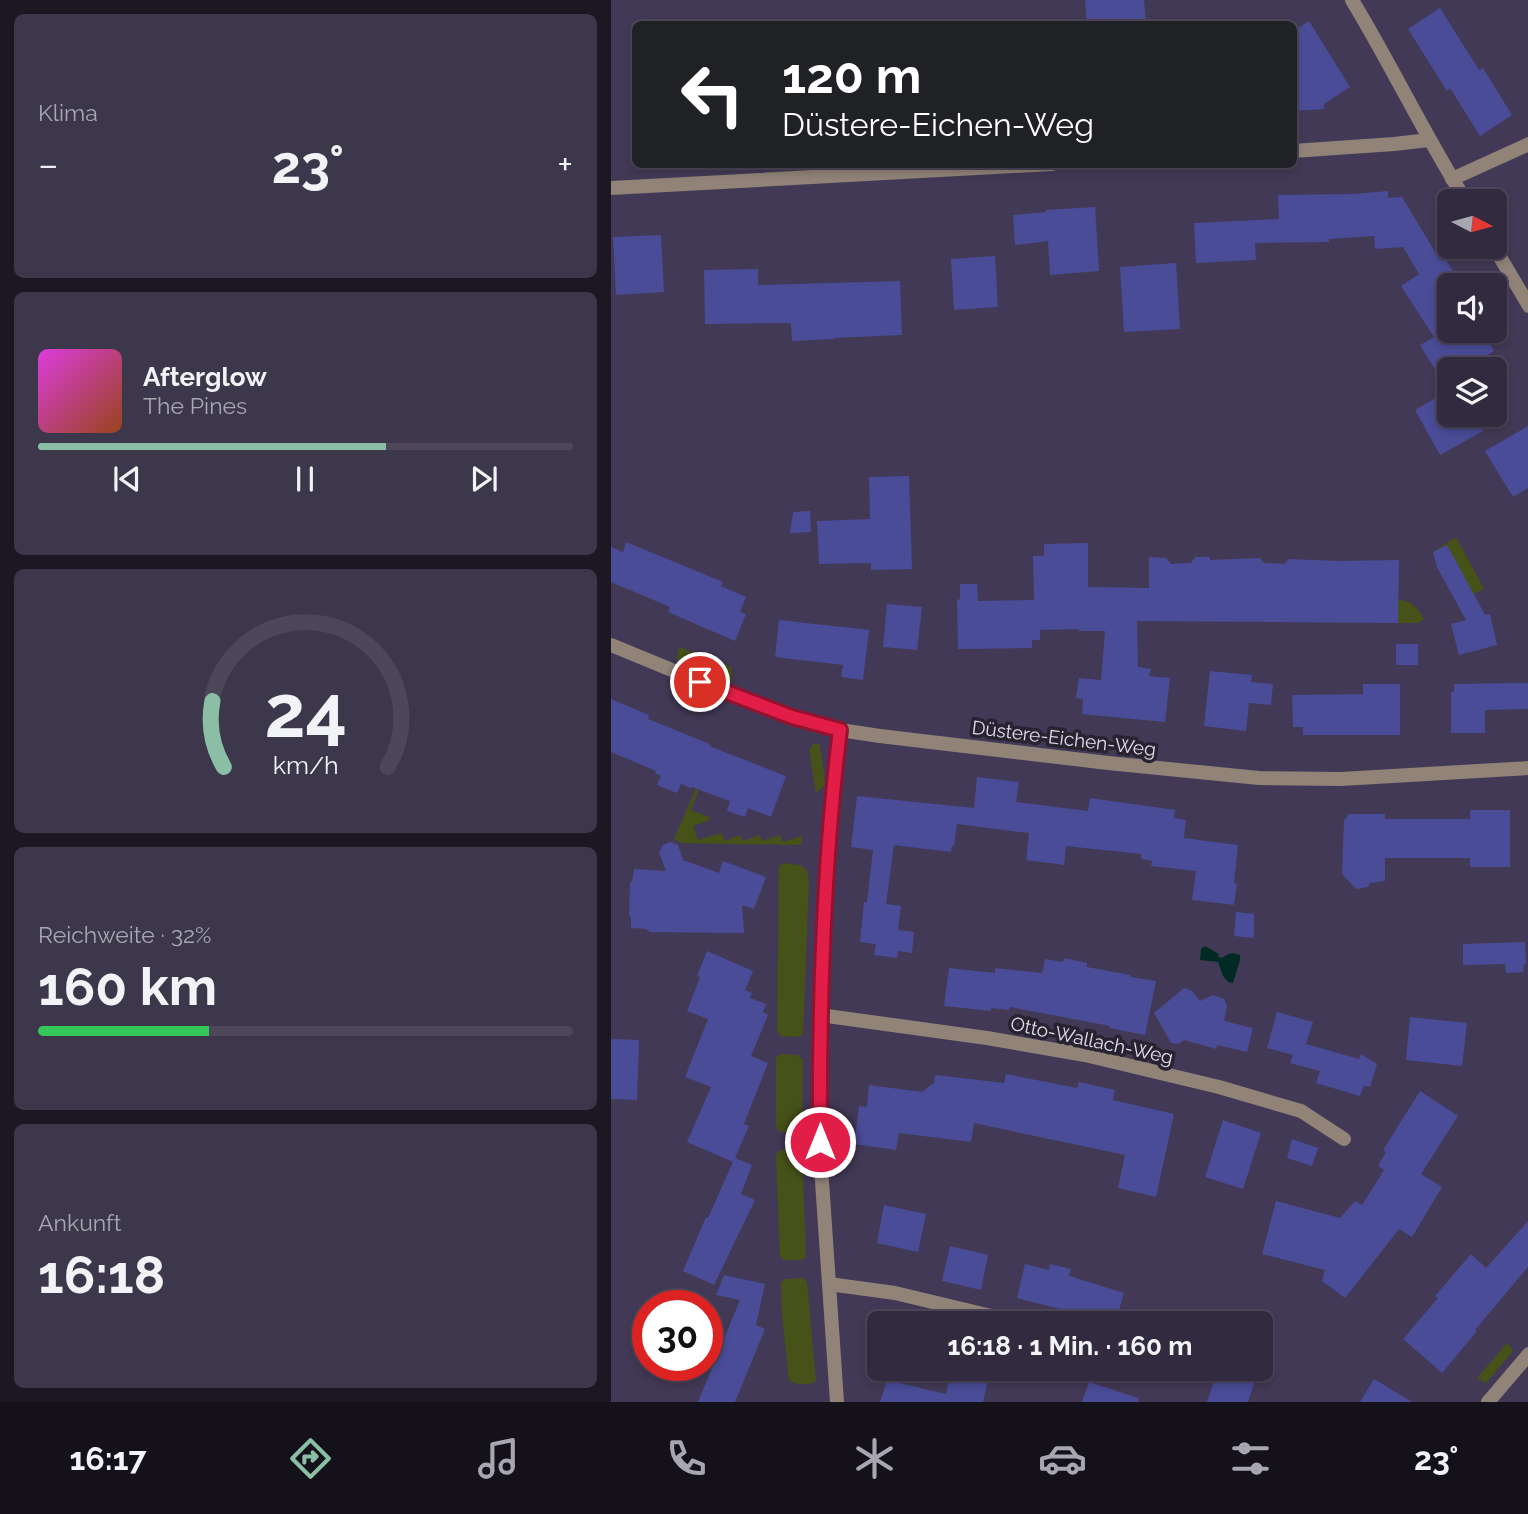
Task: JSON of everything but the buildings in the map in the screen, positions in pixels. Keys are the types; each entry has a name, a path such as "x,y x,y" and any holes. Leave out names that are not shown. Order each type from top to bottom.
{"street":[{"path":"1352,0 1459,189"},
{"path":"1297,151 1429,140"},
{"path":"1452,178 1528,144"},
{"path":"611,188 978,168"},
{"path":"1501,259 1528,306"},
{"name":"Düstere-Eichen-Weg","path":"611,645 792,717 840,730 880,736 1259,778 1341,779 1528,768"},
{"path":"837,1402 820,1152 820,1015 828,847 840,730"},
{"name":"Otto-Wallach-Weg","path":"820,1015 987,1038 1085,1055 1219,1087 1301,1111 1344,1139"},
{"path":"829,1284 895,1293 970,1311"},
{"path":"1488,1402 1528,1354"}],"green space":[{"path":"1456,537 1484,589 1458,600 1472,592 1447,545 1430,554"},
{"path":"1398,600 1414,605 1424,619 1418,623 1398,623"},
{"path":"679,647 732,667 732,682 676,659"},
{"path":"813,744 819,744 825,785 816,793 809,750"},
{"path":"696,788 699,789 691,810 709,817 710,820 693,826 698,840 721,833 725,841 740,835 743,841 760,835 762,841 780,835 783,842 802,836 801,845 682,843 674,839"},
{"path":"783,863 800,865 807,870 809,883 803,1034 798,1037 781,1036 777,1031 779,867"},
{"path":"780,1054 798,1055 803,1060 802,1130 798,1132 780,1132 776,1128 776,1057"},
{"path":"780,1150 799,1150 802,1154 806,1257 802,1260 783,1260 780,1256 776,1154"},
{"path":"803,1278 807,1282 816,1381 810,1384 789,1380 782,1316 781,1283 785,1279"},
{"path":"1507,1343 1513,1351 1486,1383 1477,1378"}],"shaded area":[{"path":"1205,946 1219,954 1218,957 1233,953 1240,955 1233,983 1223,976 1218,962 1200,960 1201,949"}],"route":[{"path":"700,682 792,717 840,730 827,858 820,1015 820,1142"}]}
